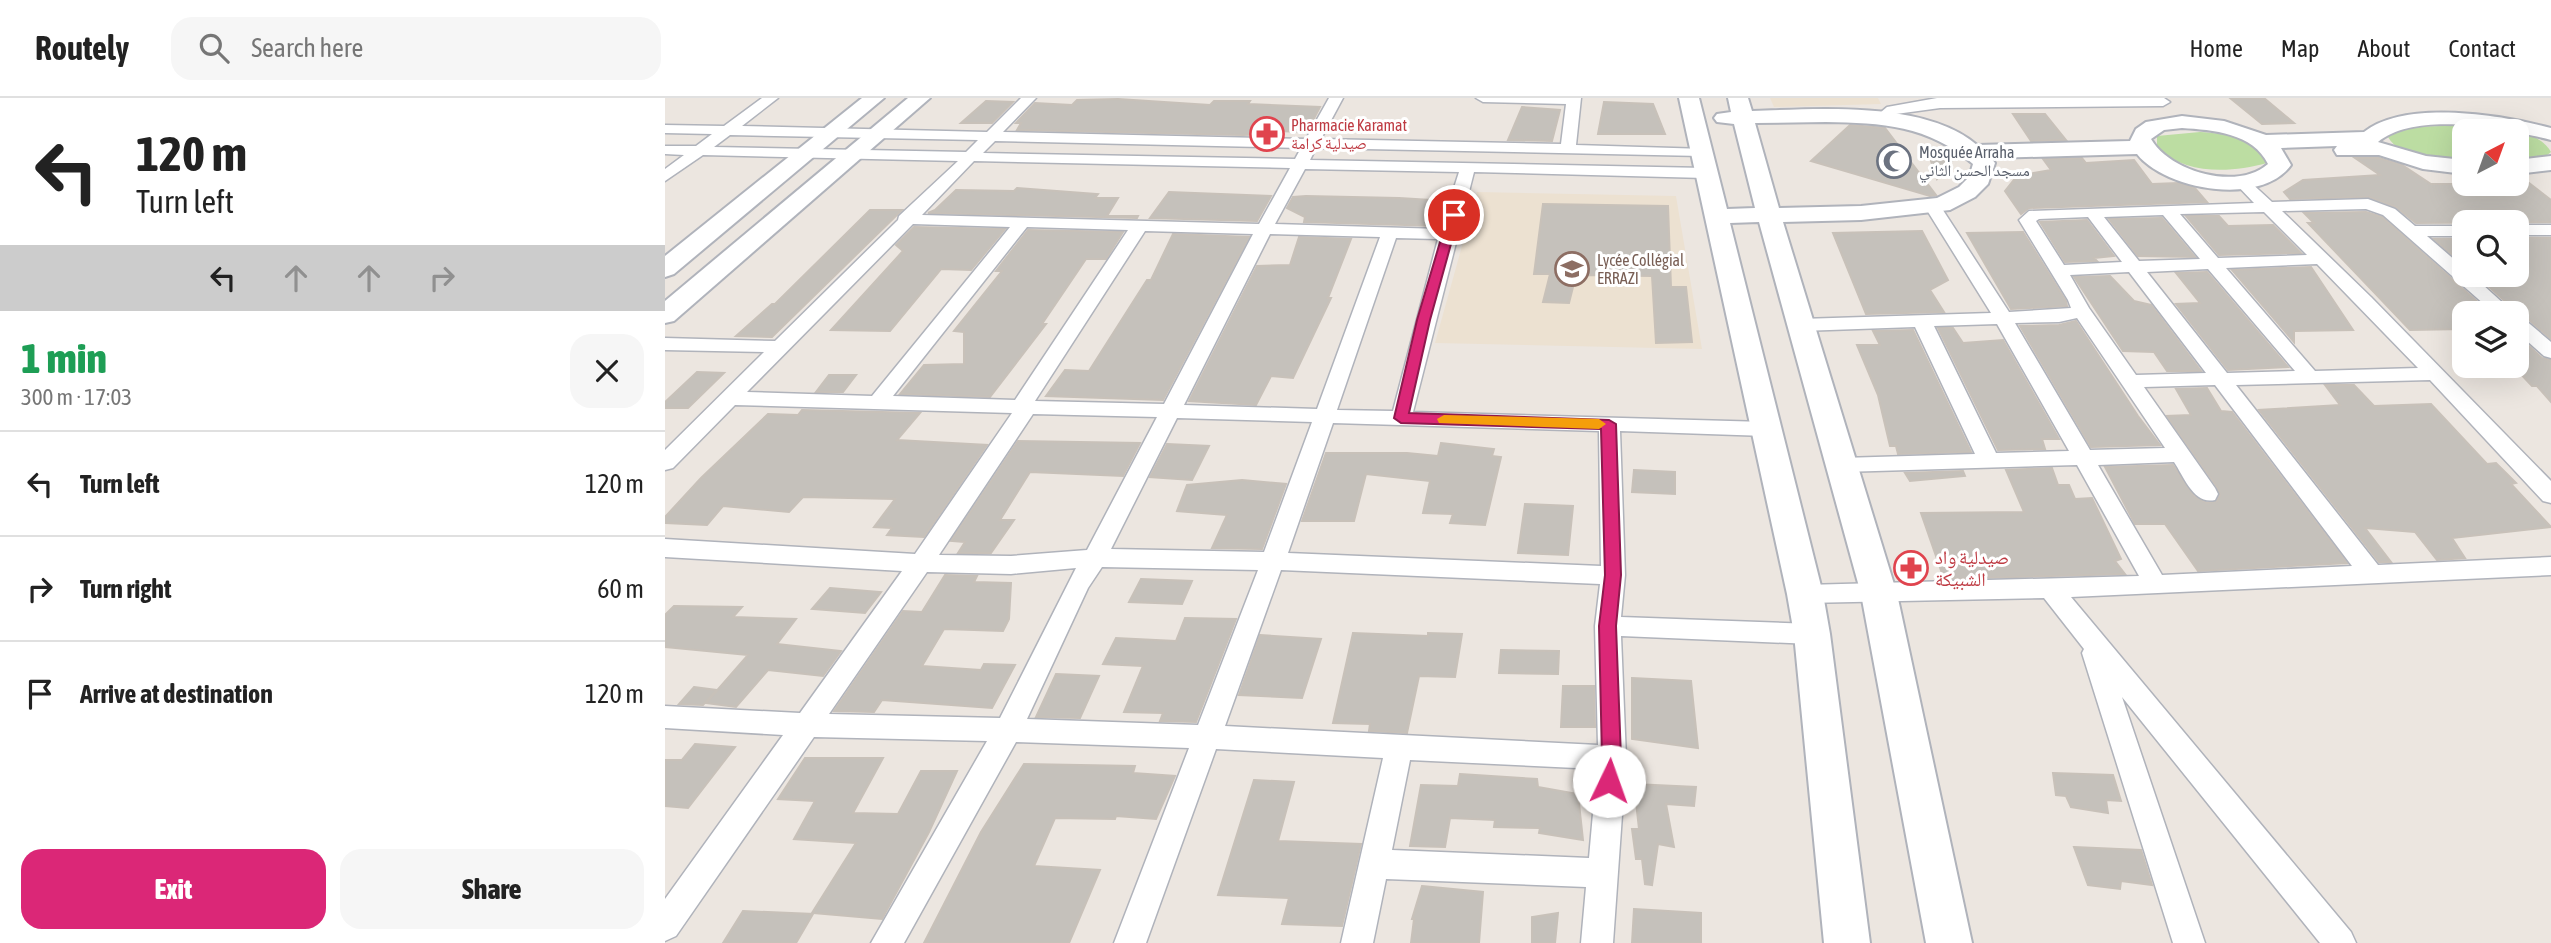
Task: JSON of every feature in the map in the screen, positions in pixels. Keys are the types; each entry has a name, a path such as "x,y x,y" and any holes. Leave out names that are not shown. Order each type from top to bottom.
{"street":[{"path":"665,176 771,98"},
{"path":"665,269 874,98"},
{"path":"665,315 920,98"},
{"path":"665,463 905,219 1029,98"},
{"path":"887,943 1008,730 1078,584 1095,558 1169,412 1336,98"},
{"path":"1483,98 1574,99 1568,149"},
{"path":"1847,943 1812,634 1805,594 1691,108 1883,109 1942,101 2161,100 2182,122"},
{"path":"1742,108 1769,215 1879,594 1949,943"},
{"path":"1883,109 1952,136 1980,157 2145,152"},
{"path":"2375,143 2375,132 2393,124 2435,121 2501,123 2551,134"},
{"path":"2269,148 2280,165 2275,173 2262,180 2242,183 2200,178 2162,165 2145,152 2140,139 2144,132 2153,126 2182,122 2225,127 2269,148 2375,143 2423,162 2452,166"},
{"path":"665,129 989,136 1305,154 1468,167 1703,162"},
{"path":"665,150 804,155 969,156 1568,149 1703,162"},
{"path":"1715,216 1861,213 1933,207 1967,192 1980,179 1980,157"},
{"path":"2529,166 2551,163"},
{"path":"1401,418 1468,167"},
{"path":"2242,183 2323,259 2551,495"},
{"path":"2207,494 2080,308 2028,218 2035,214 2375,205 2389,212 2491,301"},
{"path":"1933,207 1966,255 2156,585"},
{"path":"2167,210 2311,378"},
{"path":"2092,212 2372,575"},
{"path":"905,219 1448,234"},
{"path":"878,402 1023,222"},
{"path":"665,925 921,563 1140,225"},
{"path":"2529,230 2551,230"},
{"path":"2411,231 2452,231"},
{"path":"1130,943 1273,561 1390,232"},
{"path":"2059,271 2323,259"},
{"path":"1801,326 2071,315 2080,308"},
{"path":"1922,321 1989,460"},
{"path":"2529,333 2551,352"},
{"path":"665,344 780,347"},
{"path":"2130,381 2435,374"},
{"path":"729,398 1766,429"},
{"path":"1597,943 1612,758 1608,626 1613,575 1609,424"},
{"path":"1842,465 2182,455"},
{"path":"665,548 921,563 1011,565 1095,558 1273,561 1535,574 1613,575"},
{"path":"1805,594 2050,589 2551,566"},
{"path":"2050,589 2340,943"},
{"path":"1608,626 1812,634"},
{"path":"2091,639 2189,943"},
{"path":"665,717 808,725 947,726 1612,758"},
{"path":"1357,943 1399,748"},
{"path":"1372,864 1601,873"}],"shaded area":[{"path":"1770,98 1878,98 1881,104 1774,107"},
{"name":"Lycée Collégial ERRAZI","path":"1477,192 1676,196 1702,349 1435,343"}],"green space":[{"path":"2452,126 2452,162 2422,159 2402,150 2388,137 2391,131 2402,127"},
{"path":"2200,132 2230,135 2249,141 2263,154 2267,163 2238,169 2209,169 2182,163 2157,148 2157,136"},
{"path":"2529,135 2539,139 2551,152 2541,160 2529,160"}],"building":[{"path":"2230,98 2264,98 2294,123 2262,124"},
{"path":"1118,99 1210,105 1214,101 1250,101 1248,104 1320,107 1307,132 1274,131 1272,134 1243,135 1017,130 1021,123 1016,123 1035,103 1072,105 1077,100"},
{"path":"986,101 1013,102 992,123 961,123"},
{"path":"1604,102 1653,104 1665,134 1598,134"},
{"path":"1522,107 1560,110 1552,141 1508,140"},
{"path":"2013,114 2045,114 2066,140 2031,141"},
{"name":"Mosquée Arraha مسجد الحسن الثاني","path":"1850,125 1885,128 1936,195 1930,196 1811,161"},
{"path":"1926,146 1957,155 1937,179"},
{"path":"2082,158 2086,163 2134,160 2152,184 2179,183 2195,188 2207,202 2029,208 2021,214 2005,191 2017,176 2051,170 2043,159"},
{"path":"2355,158 2379,158 2402,165 2431,184 2452,184 2452,196 2529,196 2529,183 2551,200 2551,222 2529,222 2529,210 2452,210 2452,223 2416,223 2396,207 2369,197 2290,199 2284,192 2303,180 2380,175"},
{"path":"1017,188 1098,194 1095,198 1118,198 1107,216 1138,216 1137,218 928,213 935,210 956,190 1014,191"},
{"path":"1169,192 1271,196 1257,221 1150,218"},
{"path":"1293,197 1447,201 1439,226 1304,222 1305,217 1287,208"},
{"path":"1543,204 1668,206 1671,287 1686,287 1692,342 1656,343 1652,276 1576,275 1569,303 1543,302 1550,274 1534,274"},
{"path":"870,210 902,210 772,337 736,336 775,304"},
{"path":"2366,212 2382,217 2452,279 2452,287 2461,287 2476,301 2452,301 2452,329 2410,330 2308,223 2314,223 2304,213"},
{"path":"2186,216 2219,216 2228,226 2273,225 2301,253 2219,255"},
{"path":"2162,218 2195,257 2138,256 2109,219"},
{"path":"2087,220 2114,256 2094,258 2097,261 2065,262 2040,222"},
{"path":"914,227 1005,229 971,270 941,269 890,331 831,330 903,251 896,245"},
{"path":"1028,230 1123,232 1106,259 1086,259 1042,324 1046,324 990,397 900,394 924,365 964,364 964,332 954,331 1002,271 996,271"},
{"path":"1922,231 1948,280 1930,290 1944,312 1866,314 1833,233"},
{"path":"2023,232 2067,306 2011,309 1967,233"},
{"path":"1173,234 1249,237 1163,400 1046,396 1065,370 1089,371 1147,280 1151,280"},
{"path":"1299,237 1351,239 1328,298 1331,298 1293,378 1271,376 1256,405 1189,401 1257,266 1290,265"},
{"path":"2529,238 2551,238 2551,339 2529,320 2529,301 2505,301 2489,287 2529,287"},
{"path":"2434,239 2452,239 2452,255"},
{"path":"2311,267 2353,330 2294,331 2294,342 2232,270"},
{"path":"2207,272 2288,367 2228,370 2176,304 2200,303 2176,273"},
{"path":"2110,276 2134,301 2151,305 2201,371 2167,371 2154,352 2123,351 2074,277"},
{"path":"2076,321 2160,445 2091,447 2020,326 2059,325"},
{"path":"1938,328 1953,328 1963,343 2003,340 2059,439 2042,439 2045,449 1998,450"},
{"path":"1913,330 1971,452 1898,454 1896,446 1890,446 1878,395 1857,345 1880,345 1873,331"},
{"path":"2529,346 2542,358 2551,360 2551,402 2537,386 2532,386 2524,378 2529,378"},
{"path":"697,372 724,373 688,408 665,408 665,402"},
{"path":"829,375 856,375 843,392 816,392"},
{"path":"2325,385 2354,385 2374,406 2431,404 2487,464 2496,463 2516,483 2511,484 2551,527 2452,538 2465,558 2437,560 2415,532 2365,528 2391,562 2379,562 2259,410 2340,405"},
{"path":"2207,388 2221,411 2232,412 2347,563 2198,571 2165,524 2135,524 2105,467 2173,465 2194,496 2207,503 2217,501 2220,495 2217,487 2167,416 2191,415 2176,389"},
{"path":"802,410 920,413 897,440 987,445 924,537 887,535 892,528 874,527 895,499 803,497 789,512 723,506 707,525 665,523 665,517 701,478 768,414 798,415"},
{"path":"1018,441 1140,443 1123,476 1030,472 1000,520 1014,520 991,553 958,553 965,542 951,541"},
{"path":"1441,443 1494,449 1492,456 1501,457 1485,525 1450,523 1453,514 1423,513 1430,481 1366,474 1354,521 1302,521 1326,453 1407,453 1438,456"},
{"path":"1167,444 1209,446 1192,480 1150,477"},
{"path":"2052,468 2058,485 2069,485 2075,499 2092,498 2121,559 2115,561 2125,574 1944,579 1921,513 2024,512 2006,470"},
{"path":"1634,470 1675,472 1675,494 1632,492"},
{"path":"1963,471 1965,476 1910,481 1905,473"},
{"path":"1242,480 1286,484 1262,549 1212,548 1227,515 1177,511 1187,485"},
{"path":"1525,504 1573,506 1568,555 1518,553"},
{"path":"945,575 977,576 974,582 1011,583 1009,619 1003,631 944,629 922,666 981,670 984,664 1015,665 992,708 882,700 874,712 834,711 903,611 922,612"},
{"path":"1141,579 1192,581 1182,604 1129,602"},
{"path":"830,588 881,592 865,613 812,609"},
{"path":"674,606 742,607 733,617 796,619 777,644 841,651 823,676 768,670 736,707 706,703 748,655 665,647 665,615"},
{"path":"1185,618 1236,619 1196,722 1160,721 1163,713 1124,712 1143,666 1103,664 1116,638 1176,641"},
{"path":"1353,633 1428,636 1428,633 1462,634 1455,677 1419,676 1407,733 1369,731 1370,724 1333,723"},
{"path":"1260,635 1321,639 1302,698 1239,695"},
{"path":"1501,650 1559,651 1558,674 1499,673"},
{"path":"1056,674 1099,676 1080,718 1036,717"},
{"path":"1632,678 1691,681 1698,748 1632,739"},
{"path":"1563,686 1594,686 1595,727 1561,727"},
{"path":"694,687 717,690 703,705 679,704"},
{"path":"695,744 735,747 688,808 665,806 665,760 682,760"},
{"path":"805,758 883,758 853,813 898,814 921,771 957,771 929,832 882,919 812,913 856,843 794,839 815,801 778,799"},
{"path":"1024,764 1135,766 1133,773 1175,776 1156,819 1116,816 1115,819 1055,818 1034,866 1100,870 1069,943 924,943 981,832"},
{"path":"2053,773 2113,775 2121,801 2106,800 2108,813 2071,807 2066,796 2056,795"},
{"path":"1460,774 1537,779 1538,787 1578,794 1583,840 1539,833 1540,828 1494,827 1495,820 1450,818 1445,847 1410,846 1421,785 1458,786"},
{"path":"1254,780 1294,782 1278,841 1361,844 1342,926 1282,924 1289,898 1218,895"},
{"path":"1634,784 1696,787 1694,806 1666,804 1674,847 1658,844 1652,885 1645,884 1642,859 1636,859 1632,829 1639,829"},
{"path":"2074,847 2141,850 2152,885 2121,881 2120,889 2088,885"},
{"path":"1422,886 1483,892 1479,943 1411,943 1412,919"},
{"path":"1634,909 1701,913 1701,943 1632,943"},
{"path":"743,911 813,914 796,943 723,943"},
{"path":"1558,913 1555,943 1532,943 1532,917"}],"slow traffic":[{"path":"1444,419 1599,424"}],"place":[{"name":"Pharmacie Karamat صيدلية كرامة","path":"1267,134"},
{"name":"Mosquée Arraha مسجد الحسن الثاني","path":"1894,161"},
{"name":"Lycée Collégial ERRAZI","path":"1572,269"},
{"name":"صيدلية واد الشبيكة","path":"1911,568"}],"route":[{"path":"1454,215 1424,320 1401,418 1609,424 1613,575 1608,626 1612,758 1609,781"}]}
